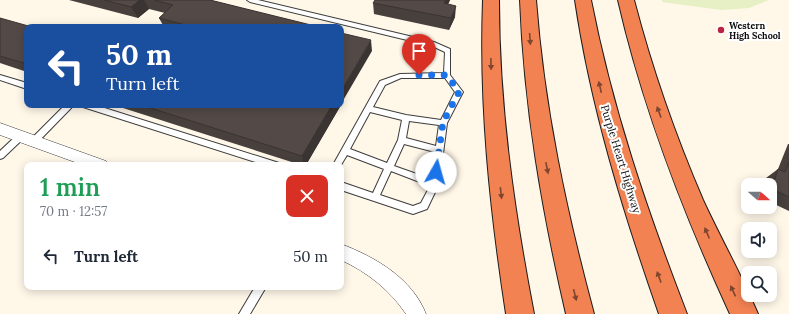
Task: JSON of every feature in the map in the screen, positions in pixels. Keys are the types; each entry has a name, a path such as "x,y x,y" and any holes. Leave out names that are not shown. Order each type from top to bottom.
{"highway":[{"path":"491,0 491,75 495,137 504,210 520,314"},
{"path":"528,0 532,66 542,140 561,236 580,314"},
{"name":"Purple Heart Highway","path":"582,0 593,58 613,139 649,248 673,314"},
{"path":"617,0 633,28"},
{"path":"626,0 650,88 672,147 711,242 744,314"}],"street":[{"path":"0,129 92,162"},
{"path":"344,254 381,274 394,284 406,296 417,314"}],"lane":[{"path":"250,0 434,44 448,52 447,75 459,92 443,122 435,184 424,206 413,210 344,187"},
{"path":"339,162 382,83 400,76 447,75"},
{"path":"0,77 24,85"},
{"path":"0,156 27,139 66,108"},
{"path":"96,108 266,162"},
{"path":"369,109 406,118 443,122"},
{"path":"375,197 402,140 406,118"},
{"path":"402,140 439,150"},
{"path":"345,151 435,184"},
{"path":"244,314 259,290"}],"green space":[{"path":"662,0 769,0 749,8 721,10 662,2"}],"building":[{"path":"104,0 140,0 131,7"},
{"path":"154,0 210,0 307,24 182,24 159,18 173,5"},
{"path":"375,0 446,0 444,3 456,6 451,18 373,3"},
{"path":"0,18 24,25 24,63 0,56"},
{"path":"344,34 371,40 344,86"},
{"path":"150,108 330,108 302,156"},
{"path":"789,162 789,197 777,191 777,178 775,178 778,169 785,172"}],"place":[{"name":"Western High School","path":"721,30"}],"route":[{"path":"419,75 447,75 459,92 443,122 436,172"}]}
